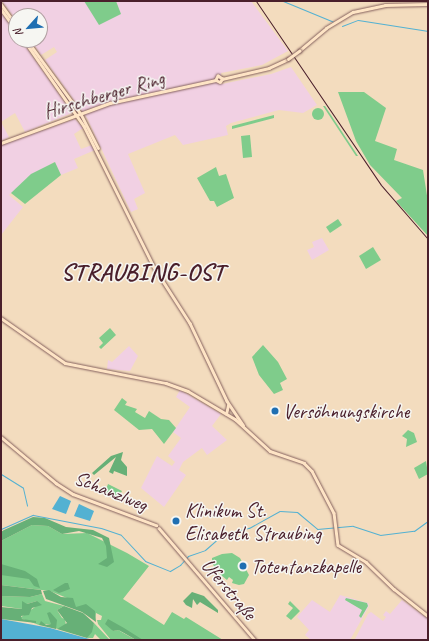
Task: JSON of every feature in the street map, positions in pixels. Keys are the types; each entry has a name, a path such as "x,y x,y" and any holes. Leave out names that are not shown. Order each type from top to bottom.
{"street":[{"path":"1,4 8,14"},
{"name":"Hirschberger Ring","path":"1,143 119,101 216,80 218,76 222,79 269,68 288,59 333,22 372,6 428,4"},
{"path":"1,9 8,19"},
{"path":"30,48 79,114"},
{"path":"33,48 79,114 146,252 190,323 227,401 229,407 226,414"},
{"path":"1,318 65,363 174,386 226,414 241,424 270,451 299,461 310,468 332,508 336,522 337,542 342,548 366,562 394,590 428,616"},
{"path":"227,401 246,429"},
{"name":"Schanzlweg","path":"1,437 56,483 73,494 156,525"},
{"name":"Uferstraße","path":"156,525 159,525 159,528 254,640"}],"shaded area":[{"path":"2,1 251,1 288,51 262,65 221,73 222,84 271,74 291,67 317,105 303,113 279,110 231,123 226,126 228,135 183,145 175,135 128,154 145,193 134,199 138,209 131,212 87,118 45,60 57,52 54,47 41,55 36,48 48,48 48,8 8,9"},
{"path":"1,12 8,22 8,48 27,48 72,113 25,132 15,113 1,122"},
{"path":"75,119 83,128 74,134 81,149 92,145 95,150 74,159 78,168 61,175 54,162 11,193 9,195 23,207 1,235 1,145"},
{"path":"1,122 9,137 1,141"},
{"path":"322,238 329,250 312,260 307,250 314,247 312,242"},
{"path":"129,346 138,356 130,371 107,369 108,360 112,362"},
{"path":"180,390 221,414 212,426 227,440 207,455 202,448 183,462 179,470 186,475 164,507 141,488 157,456 172,466 175,462 168,456 181,438 173,432 190,407 176,397"},
{"path":"340,595 368,603 369,606 350,640 311,640 305,635 309,630 297,617 312,600 330,612"},
{"path":"402,600 428,619 428,640 355,639 368,614 371,612 383,621 386,617 383,615 386,611 390,614"}],"green space":[{"path":"84,1 116,1 121,14 99,25"},
{"path":"338,92 364,92 386,108 375,141 397,149 394,160 423,170 428,202 428,236 396,201 402,198 370,165 356,141"},
{"path":"323,106 325,106 358,156 356,156"},
{"path":"318,108 322,110 324,114 322,118 318,120 314,118 312,114 314,110"},
{"path":"274,115 274,118 232,129 232,126"},
{"path":"250,135 252,157 243,158 241,136"},
{"path":"55,162 61,175 25,204 11,193 31,174"},
{"path":"216,167 219,176 226,174 234,198 217,207 214,201 210,201 197,178"},
{"path":"338,219 342,225 330,233 326,227"},
{"path":"373,247 381,260 366,269 359,256"},
{"path":"110,328 116,335 101,349 99,347 103,343 99,338"},
{"path":"263,345 278,362 287,379 280,383 283,390 274,394 259,375 252,357"},
{"path":"122,398 127,402 125,405 137,409 135,412 145,418 149,411 161,419 169,420 176,428 164,444 152,429 139,430 114,410"},
{"path":"408,430 414,433 417,442 406,447 407,439 402,436"},
{"path":"123,452 121,460 127,467 127,476 114,471 113,474 109,472 116,457 94,475 92,473 111,456"},
{"path":"426,461 428,474 419,479 414,468"},
{"path":"108,484 122,491 118,498 105,492"},
{"path":"33,517 45,518 66,527 93,530 109,538 114,562 107,567 98,564 107,558 106,546 102,538 79,531 62,534 48,526 32,525 1,541 1,532"},
{"path":"32,525 48,526 62,534 87,533 149,566 123,599 164,625 172,612 184,619 186,617 223,640 141,640 118,630 136,640 111,640 98,624 97,620 101,620 102,616 96,613 95,618 74,608 67,598 50,591 1,585 1,541","holes":["111,627 118,630 113,631"]},
{"path":"232,553 240,558 249,575 244,584 239,585 232,583 233,580 229,577 227,580 216,571 212,562 212,558 222,554"},
{"path":"1,564 25,571 37,579 40,588 34,586 29,579 1,575"},
{"path":"65,583 68,583 70,589 59,593 53,590"},
{"path":"1,585 41,590 42,594 30,597 1,596"},
{"path":"49,590 61,597 73,598 76,607 86,604 95,611 96,622 82,612 46,599 43,591"},
{"path":"192,592 204,596 218,610 218,613 200,602 197,605 193,599 192,608 186,605 183,601"},
{"path":"42,594 45,601 64,606 57,610 62,618 65,619 66,626 57,629 51,624 39,625 20,618 35,607 37,601 27,604 22,609 1,606 1,596 30,597"},
{"path":"346,598 367,603 368,606 361,618 359,616 362,610 345,600"},
{"path":"22,601 27,604 37,601 42,605 32,608 29,615 21,616 22,619 36,621 36,623 1,619 1,607 22,609"},
{"path":"290,601 300,611 291,620 286,616 293,608 288,604"},
{"path":"64,606 83,613 94,623 92,632 87,638 57,629 67,623 57,610"},
{"path":"50,612 57,620 56,629 39,625 41,621 46,625 51,624 47,613"},
{"path":"108,619 143,640 136,640 119,630 113,631 105,624"},
{"path":"94,623 109,639 108,640 100,639 95,634 93,638 87,638"}],"water":[{"path":"60,496 71,501 66,514 52,509"},
{"path":"79,504 94,511 90,521 74,516"},
{"path":"1,619 50,628 93,640 1,640"}],"waterway":[{"path":"283,1 334,22"},
{"path":"342,26 358,20 428,31"},
{"path":"1,474 23,488 27,506"},
{"path":"1,529 33,515 101,528 121,535 145,561 170,571 180,565 188,556 205,550 222,535 249,528 280,511 297,512 317,529 353,526 380,535 414,531 428,521"}],"railway":[{"path":"256,1 381,185 428,239"}],"place":[{"name":"Versöhnungskirche","path":"275,411"},
{"name":"Klinikum St. Elisabeth Straubing","path":"176,521"},
{"name":"Totentanzkapelle","path":"243,566"}],"district":[{"name":"STRAUBING-OST","path":"143,273"}]}
